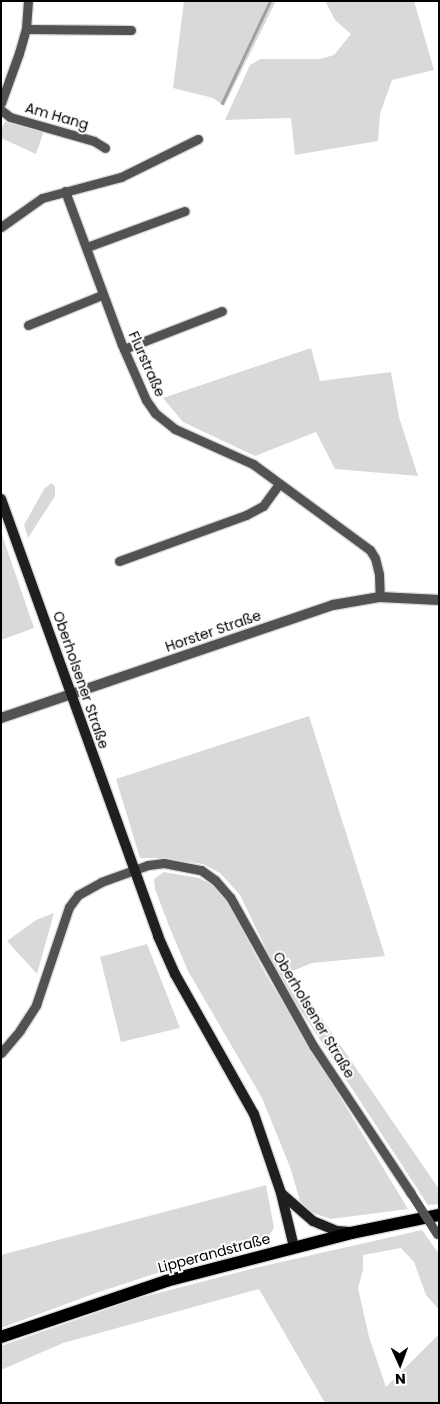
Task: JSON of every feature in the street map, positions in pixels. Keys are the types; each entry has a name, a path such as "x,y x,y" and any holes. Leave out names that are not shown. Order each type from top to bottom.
{"main road":[{"name":"Oberholsener Straße","path":"1,499 133,870 175,974 254,1114 281,1193 294,1247"},
{"path":"281,1193 290,1203 313,1221 338,1231 351,1233"},
{"name":"Lipperandstraße","path":"1,1337 166,1281 351,1233 439,1215"}],"street":[{"path":"1,103 12,77 26,29 28,1"},
{"path":"26,29 131,30"},
{"name":"Am Hang","path":"1,111 6,115 23,121 94,140 105,148"},
{"path":"1,226 42,198 121,177 198,139"},
{"name":"Flurstraße","path":"65,191 87,247 102,295 146,400 155,412 175,430 253,464 370,550 376,558 380,597"},
{"path":"87,247 185,212"},
{"path":"28,325 102,295"},
{"path":"124,348 222,311"},
{"path":"119,561 246,515 263,506 279,484"},
{"name":"Horster Straße","path":"1,718 333,605 380,597 439,600"},
{"name":"Oberholsener Straße","path":"133,870 148,865 164,864 201,870 215,880 230,896 314,1047 438,1236"},
{"path":"1,1052 20,1030 36,1005 73,901 87,888 133,870"}],"shaded area":[{"path":"184,1 276,1 224,106 213,98 173,88"},
{"path":"325,1 414,1 434,70 392,80 380,114 378,141 295,155 291,118 225,120 250,65 261,59 320,59 334,55 351,34 335,20"},
{"path":"6,121 44,131 36,154 1,138 1,128"},
{"path":"311,348 320,381 391,372 399,417 418,476 335,469 316,432 255,456 183,422 163,398"},
{"path":"51,483 55,486 55,496 28,538 24,525 44,489"},
{"path":"1,532 34,628 1,640"},
{"path":"309,716 385,956 312,963 290,972 439,1189 439,1204 428,1205 281,980 240,895 220,873 203,864 159,858 140,858 116,779"},
{"path":"164,872 199,878 216,887 227,901 265,973 408,1209 331,1219 310,1212 301,1204 290,1167 262,1098 188,971 169,926 155,889 154,879"},
{"path":"54,913 37,974 7,941 36,920"},
{"path":"147,944 180,1028 121,1042 100,957"},
{"path":"266,1185 274,1228 264,1242 212,1255 96,1293 1,1328 1,1255"},
{"path":"422,1230 439,1254 439,1310 426,1295 414,1262 401,1248 363,1255 363,1270 358,1288 369,1337 386,1387 439,1334 439,1403 325,1403 259,1289 63,1343 1,1370 1,1346 139,1298 255,1268"}],"waterway":[{"path":"222,103 270,1"}]}
